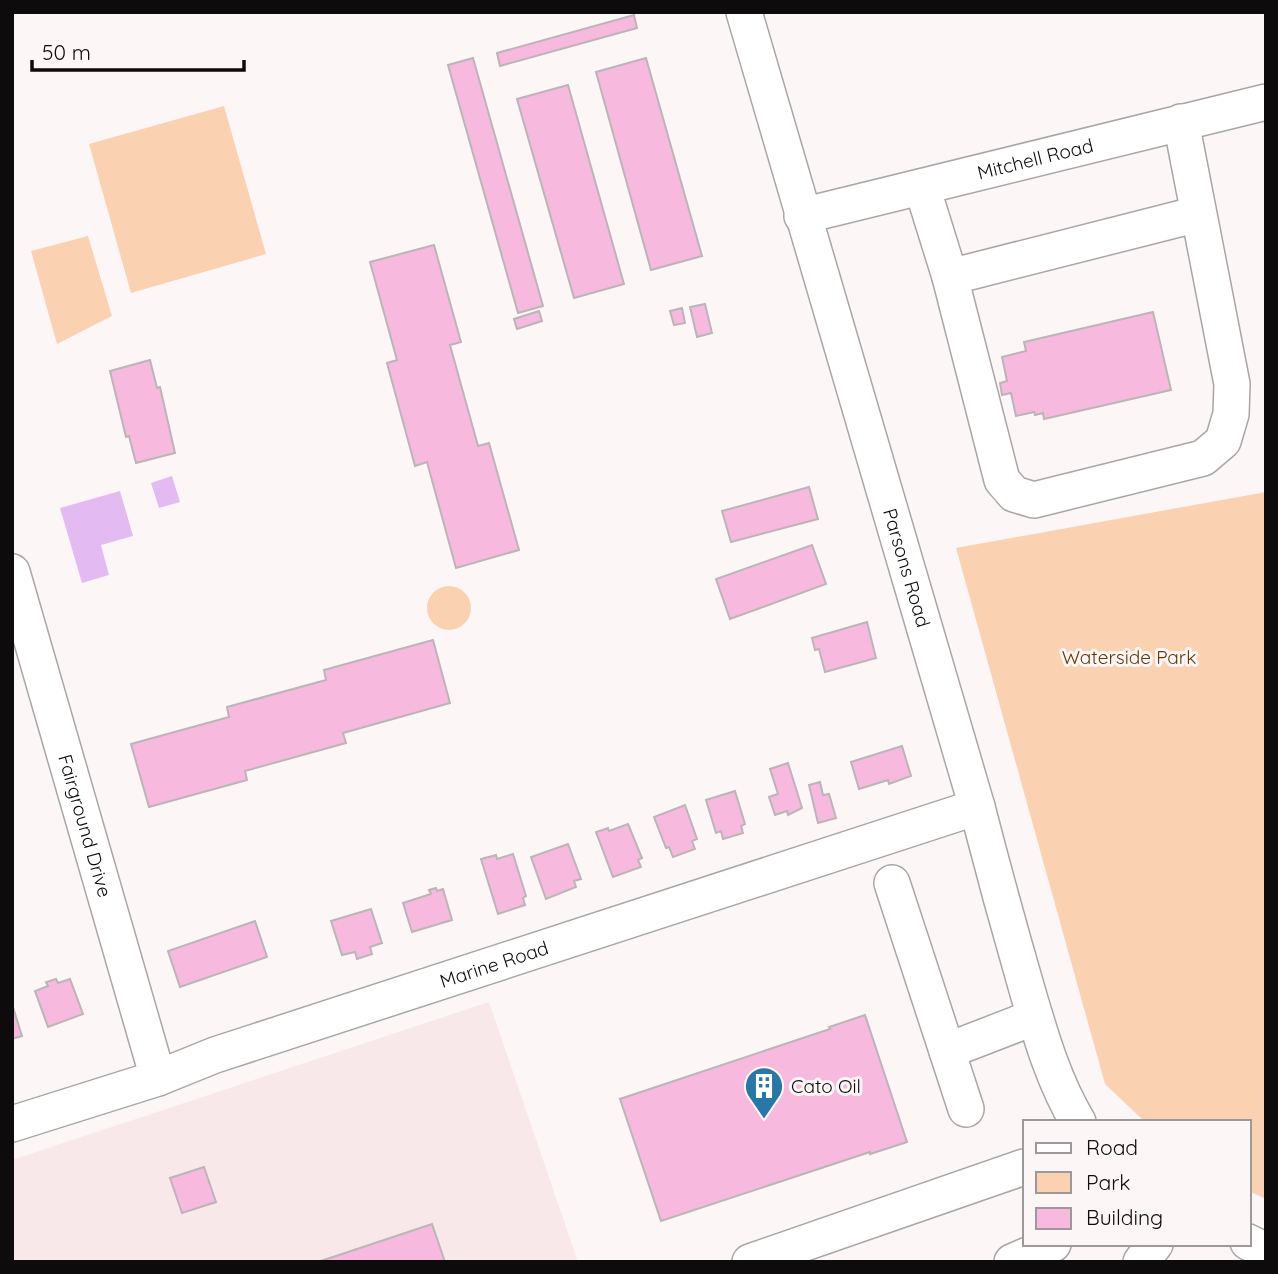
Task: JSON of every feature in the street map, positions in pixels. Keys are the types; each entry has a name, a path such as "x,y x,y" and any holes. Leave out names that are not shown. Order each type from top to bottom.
{"street":[{"name":"Parsons Road","path":"744,12 977,807 1035,1017 1066,1103 1077,1120"},
{"name":"Mitchell Road","path":"802,216 1266,102"},
{"path":"922,187 950,277 1002,480 1014,494 1034,500 1203,458 1223,441 1231,414 1231,384 1181,122"},
{"path":"950,277 1198,214"},
{"name":"Fairground Drive","path":"12,572 158,1078"},
{"name":"Marine Road","path":"12,1124 158,1078 215,1055 977,807"},
{"path":"892,883 966,1109"},
{"path":"947,1051 1035,1017"},
{"path":"750,1262 1023,1167"},
{"path":"1250,1243 1266,1251"},
{"path":"1141,1262 1153,1246"}],"shaded area":[{"path":"172,476 180,502 159,508 151,483"},
{"path":"120,491 133,536 101,545 109,575 82,583 60,508"},
{"path":"489,1002 578,1262 12,1262 12,1160"}],"green space":[{"path":"224,106 266,254 131,293 89,144"},
{"path":"88,236 112,316 57,344 31,251"},
{"name":"Waterside Park","path":"1266,492 1266,1199 1250,1192 1250,1120 1143,1120 1105,1084 956,548"},
{"path":"449,586 464,593 471,608 464,623 449,630 434,623 427,608 434,593"}],"building":[{"path":"634,15 637,28 500,66 497,53"},
{"path":"473,58 543,306 518,313 448,65"},
{"path":"646,58 702,256 651,270 596,72"},
{"path":"568,85 624,284 574,298 517,99"},
{"path":"434,245 461,342 450,345 478,446 489,443 519,550 456,568 427,462 415,466 387,363 397,360 370,262"},
{"path":"705,304 712,333 697,337 690,307"},
{"path":"682,308 685,323 674,325 670,311"},
{"path":"539,311 542,321 517,329 514,319"},
{"path":"1153,312 1171,390 1044,419 1043,413 1035,415 1034,412 1016,416 1011,393 1002,395 1000,383 1007,381 1002,357 1026,351 1024,342"},
{"path":"150,360 157,388 160,387 175,453 136,463 129,436 126,437 110,371"},
{"path":"809,487 818,519 731,542 722,511"},
{"path":"812,545 826,584 730,619 716,579"},
{"path":"867,622 876,658 825,672 819,649 815,650 812,638"},
{"path":"433,640 450,703 343,733 346,743 245,771 247,780 149,807 131,744 229,717 227,707 326,680 324,670"},
{"path":"902,746 911,776 889,784 888,780 859,789 851,762"},
{"path":"788,763 802,808 788,815 787,811 775,815 769,797 778,794 770,769"},
{"path":"820,782 823,795 829,794 836,818 818,823 809,785"},
{"path":"735,791 745,824 741,826 743,833 723,839 721,831 716,833 706,800"},
{"path":"685,805 697,839 692,841 695,849 673,857 669,847 666,848 654,817"},
{"path":"628,824 642,858 638,860 641,867 613,877 596,832 608,828 609,831"},
{"path":"568,844 581,879 574,881 576,887 546,899 531,857"},
{"path":"513,854 526,896 523,898 525,905 498,914 481,859 496,855 497,859"},
{"path":"436,888 437,891 443,889 452,920 412,932 403,903 431,894 429,890"},
{"path":"371,909 382,943 370,947 372,954 357,959 355,952 342,955 331,921"},
{"path":"255,921 267,957 180,987 168,951"},
{"path":"56,979 58,983 70,979 83,1014 48,1027 35,991 48,986 46,982"},
{"path":"12,1004 22,1036 12,1039"},
{"name":"Cato Oil","path":"865,1015 907,1142 661,1221 620,1099"},
{"path":"204,1167 216,1202 182,1213 170,1178"},
{"path":"432,1224 445,1262 318,1262"}],"place":[{"name":"Cato Oil","path":"764,1120"}]}
